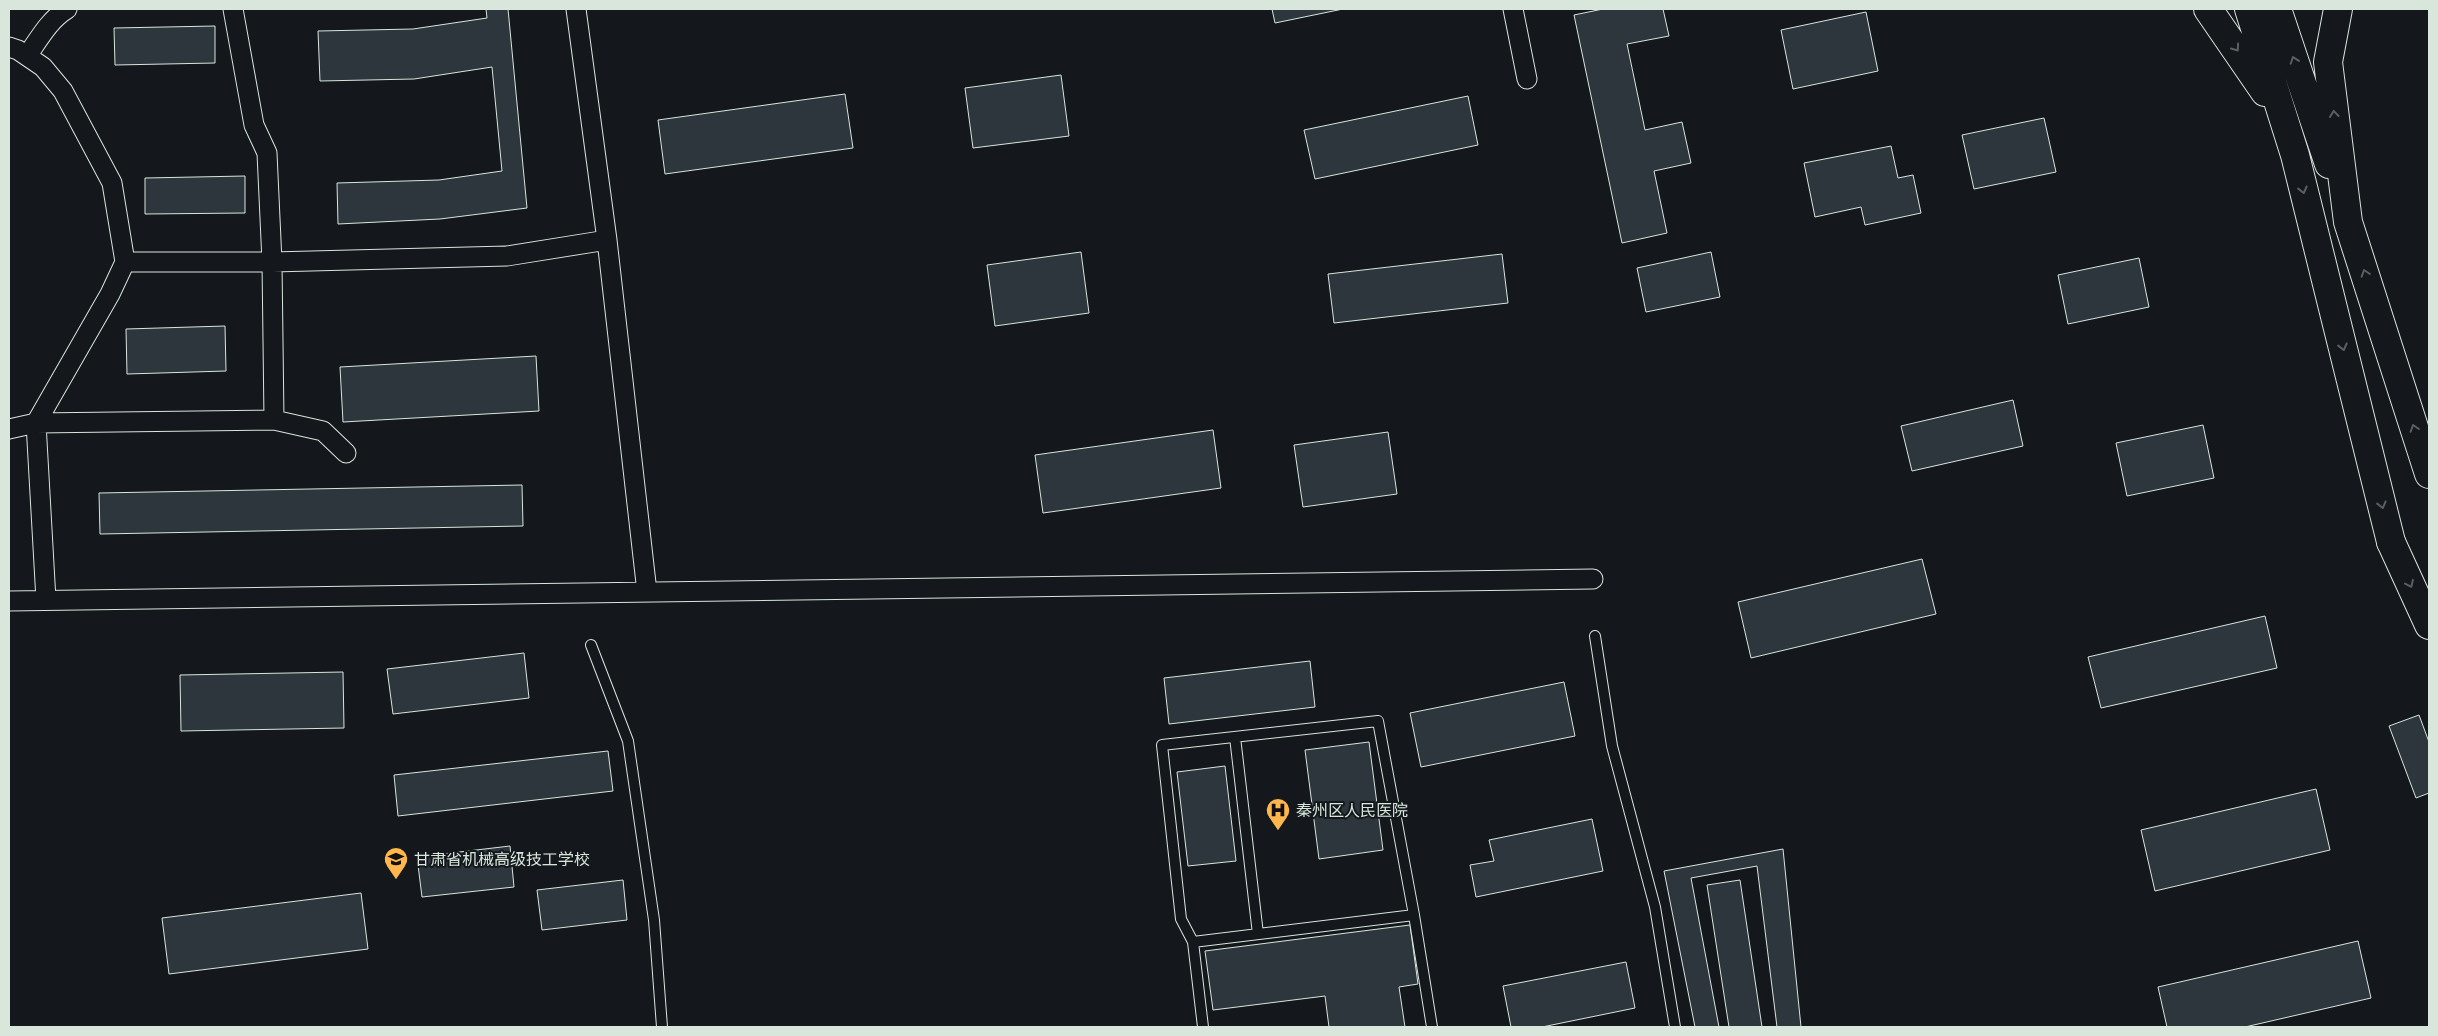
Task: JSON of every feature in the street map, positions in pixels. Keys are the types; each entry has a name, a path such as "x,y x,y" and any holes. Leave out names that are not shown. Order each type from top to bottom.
{"highway":[{"path":"2208,9 2261,83 2295,155"},
{"path":"2249,9 2295,155 2391,542 2429,625"},
{"path":"2277,9 2429,474"},
{"path":"2338,9 2328,62 2348,222"}],"street":[{"path":"27,56 46,29 67,9"},
{"path":"233,9 254,125 267,153 272,262 274,420"},
{"path":"576,9 607,240 647,592"},
{"path":"1513,9 1527,79"},
{"path":"9,46 43,67 63,91 112,183 125,262 110,294 36,423 46,600"},
{"path":"125,262 272,262 507,256 607,240"},
{"path":"9,429 36,423 274,420 323,431 346,453"},
{"path":"9,601 1593,579"}],"lane":[{"path":"1595,636 1612,746 1655,907 1675,1027"},
{"path":"591,645 628,741 654,920 662,1027"},
{"path":"1203,1027 1193,942 1181,919 1162,744 1378,721 1414,915 1432,1027"},
{"path":"1234,737 1258,934"},
{"path":"1193,942 1414,915"}],"building":[{"path":"486,9 508,9 527,208 440,219 338,224 337,183 439,180 502,171 492,67 414,79 320,81 318,31 413,29 487,18"},
{"path":"1272,9 1343,9 1275,23"},
{"path":"1603,9 1663,9 1669,36 1627,44 1645,130 1682,122 1691,163 1654,171 1667,233 1622,243 1574,15"},
{"path":"1866,12 1878,71 1793,89 1781,30"},
{"path":"215,26 215,63 115,65 114,28"},
{"path":"1061,75 1069,136 973,148 965,88"},
{"path":"845,94 853,148 665,174 658,120"},
{"path":"1468,96 1478,145 1315,179 1304,130"},
{"path":"2044,118 2056,172 1974,189 1962,135"},
{"path":"1891,146 1898,178 1913,175 1921,213 1865,225 1861,207 1815,217 1804,163"},
{"path":"245,176 245,213 145,214 145,178"},
{"path":"1081,252 1089,313 995,326 987,265"},
{"path":"1711,252 1720,297 1646,312 1637,268"},
{"path":"1502,254 1508,303 1334,323 1328,274"},
{"path":"2139,258 2149,307 2068,324 2058,275"},
{"path":"225,326 226,371 127,374 126,329"},
{"path":"536,356 539,411 343,422 340,367"},
{"path":"2013,400 2023,446 1912,471 1901,426"},
{"path":"2203,425 2214,478 2127,496 2116,443"},
{"path":"1213,430 1221,488 1043,513 1035,455"},
{"path":"1388,432 1397,494 1303,507 1294,445"},
{"path":"522,485 523,526 100,534 99,493"},
{"path":"1922,559 1936,614 1751,658 1738,602"},
{"path":"2265,616 2277,668 2101,708 2088,657"},
{"path":"524,653 529,698 393,714 387,669"},
{"path":"1310,661 1315,707 1169,724 1164,678"},
{"path":"343,672 344,728 181,731 180,675"},
{"path":"1564,682 1575,736 1421,767 1410,713"},
{"path":"2419,715 2429,742 2429,793 2416,798 2389,726"},
{"path":"1369,742 1383,850 1319,859 1305,750"},
{"path":"608,751 613,791 398,816 394,775"},
{"path":"1225,766 1236,861 1188,866 1177,772"},
{"path":"2316,789 2330,850 2155,891 2141,830"},
{"path":"1592,819 1603,871 1476,897 1470,865 1494,861 1489,840"},
{"path":"510,846 514,887 422,897 417,857"},
{"path":"1783,849 1801,1027 1777,1027 1757,866 1691,878 1719,1027 1695,1027 1664,871"},
{"path":"623,880 627,920 542,930 537,890"},
{"path":"1740,880 1762,1027 1729,1027 1707,885"},
{"path":"361,893 368,949 169,974 162,918"},
{"path":"1410,925 1418,984 1399,987 1405,1027 1329,1027 1325,996 1213,1010 1205,951"},
{"path":"2358,941 2371,998 2245,1027 2167,1027 2158,987"},
{"path":"1626,962 1635,1008 1542,1027 1511,1027 1503,986"}],"place":[{"name":"秦州区人民医院","path":"1278,831"},
{"name":"甘肃省机械高级技工学校","path":"396,880"}]}
